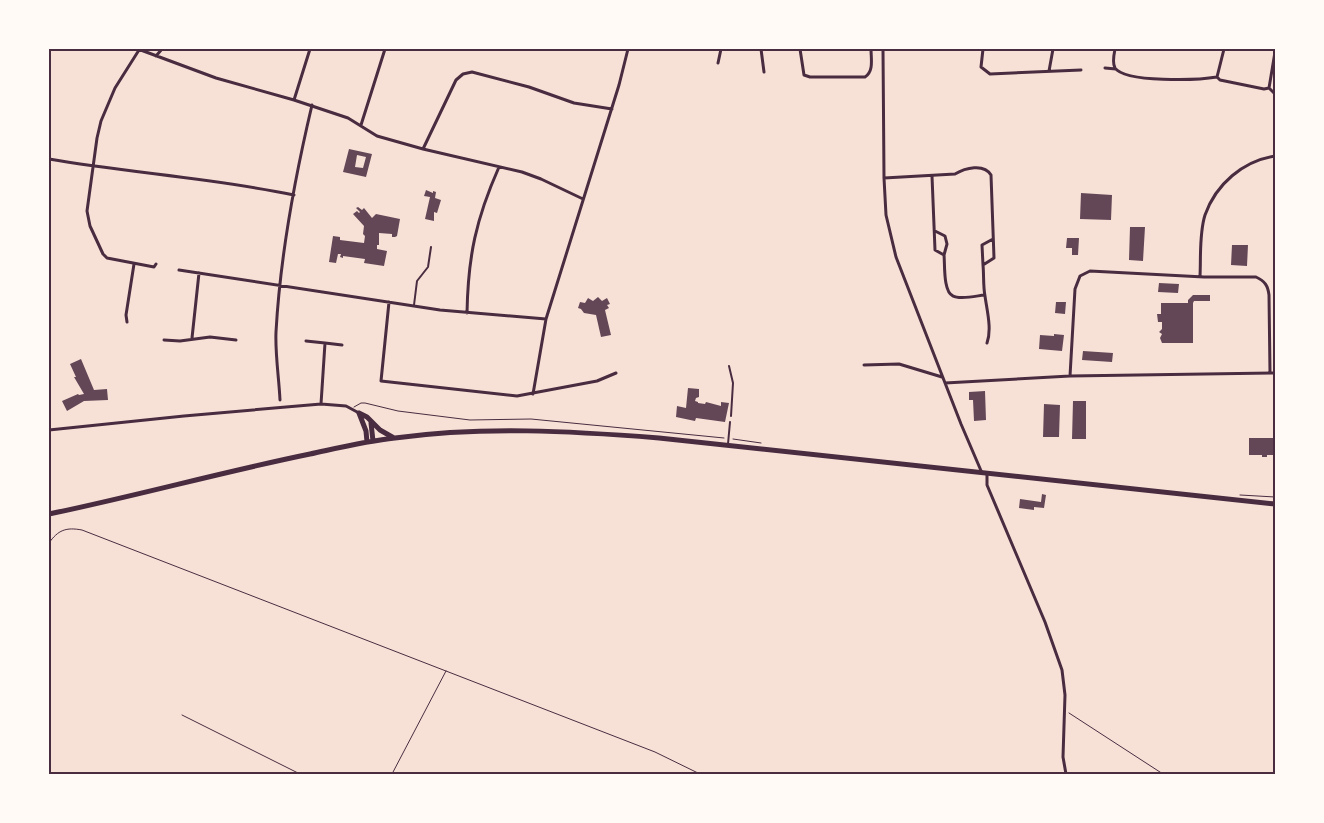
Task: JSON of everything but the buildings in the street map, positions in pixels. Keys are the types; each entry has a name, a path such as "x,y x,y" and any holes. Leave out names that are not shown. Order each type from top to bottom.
{"main road":[{"path":"359,413 366,417 371,424 394,438"},
{"path":"359,413 366,431 367,442"},
{"path":"371,424 373,441"},
{"path":"49,514 272,461 367,442 441,433 499,430 574,431 728,445 925,468 1275,504"}],"street":[{"path":"156,57 162,49"},
{"path":"294,100 310,49"},
{"path":"361,125 385,49"},
{"path":"533,394 546,319 612,109 628,49"},
{"path":"718,63 721,49"},
{"path":"762,49 764,72"},
{"path":"800,49 804,75 810,77 865,77 868,76 871,70 871,49"},
{"path":"883,49 886,215 896,257 945,383 985,474 991,495 1057,653 1064,681 1066,711 1063,757 1066,774"},
{"path":"983,49 981,67 990,74 1081,70"},
{"path":"1049,71 1054,49"},
{"path":"1114,49 1116,69"},
{"path":"1217,77 1224,49"},
{"path":"156,264 154,268 112,259 102,254 90,226 87,211 97,138 115,88 138,50 216,78 312,105 348,118 377,136 423,149 499,166 541,179 583,199"},
{"path":"1269,88 1275,52"},
{"path":"1105,68 1116,69 1153,80 1217,77 1220,80 1264,89 1269,88"},
{"path":"423,149 456,80 467,73 528,87 574,103 612,109"},
{"path":"1269,88 1275,94"},
{"path":"280,400 276,333 280,285 294,195 312,105"},
{"path":"1200,276 1203,226 1212,200 1221,186 1244,167 1257,160 1275,156"},
{"path":"49,159 93,167 237,184 294,195"},
{"path":"467,313 471,255 477,223 485,198 499,166"},
{"path":"884,178 956,174 963,169 983,168 988,171 991,175 994,258 983,265"},
{"path":"932,176 935,250 944,255"},
{"path":"935,230 945,236 947,244 944,255 946,289 949,294 954,297 984,295"},
{"path":"987,343 989,337 988,307 984,295 982,245 993,239"},
{"path":"127,322 126,315 134,264"},
{"path":"179,270 413,306 467,313 546,319"},
{"path":"1070,376 1077,281 1084,273 1097,271 1256,277 1265,283 1269,295 1270,373"},
{"path":"192,338 199,273"},
{"path":"389,302 382,381 517,396 597,381 616,373"},
{"path":"164,340 180,341 210,337 236,340"},
{"path":"306,341 342,345"},
{"path":"321,404 325,343"},
{"path":"864,365 899,364 943,377"},
{"path":"945,383 1070,376 1275,373"},
{"path":"50,430 321,404 346,406 359,413"}],"lane":[{"path":"413,306 417,281 428,267 431,247"},
{"path":"728,366 733,383 731,416"},
{"path":"728,445 730,422"}],"path":[{"path":"49,446 50,430"},
{"path":"49,542 58,532 65,529 82,530 655,752 700,774"},
{"path":"392,774 446,671"},
{"path":"1066,711 1163,774"},
{"path":"182,715 300,774"}]}
